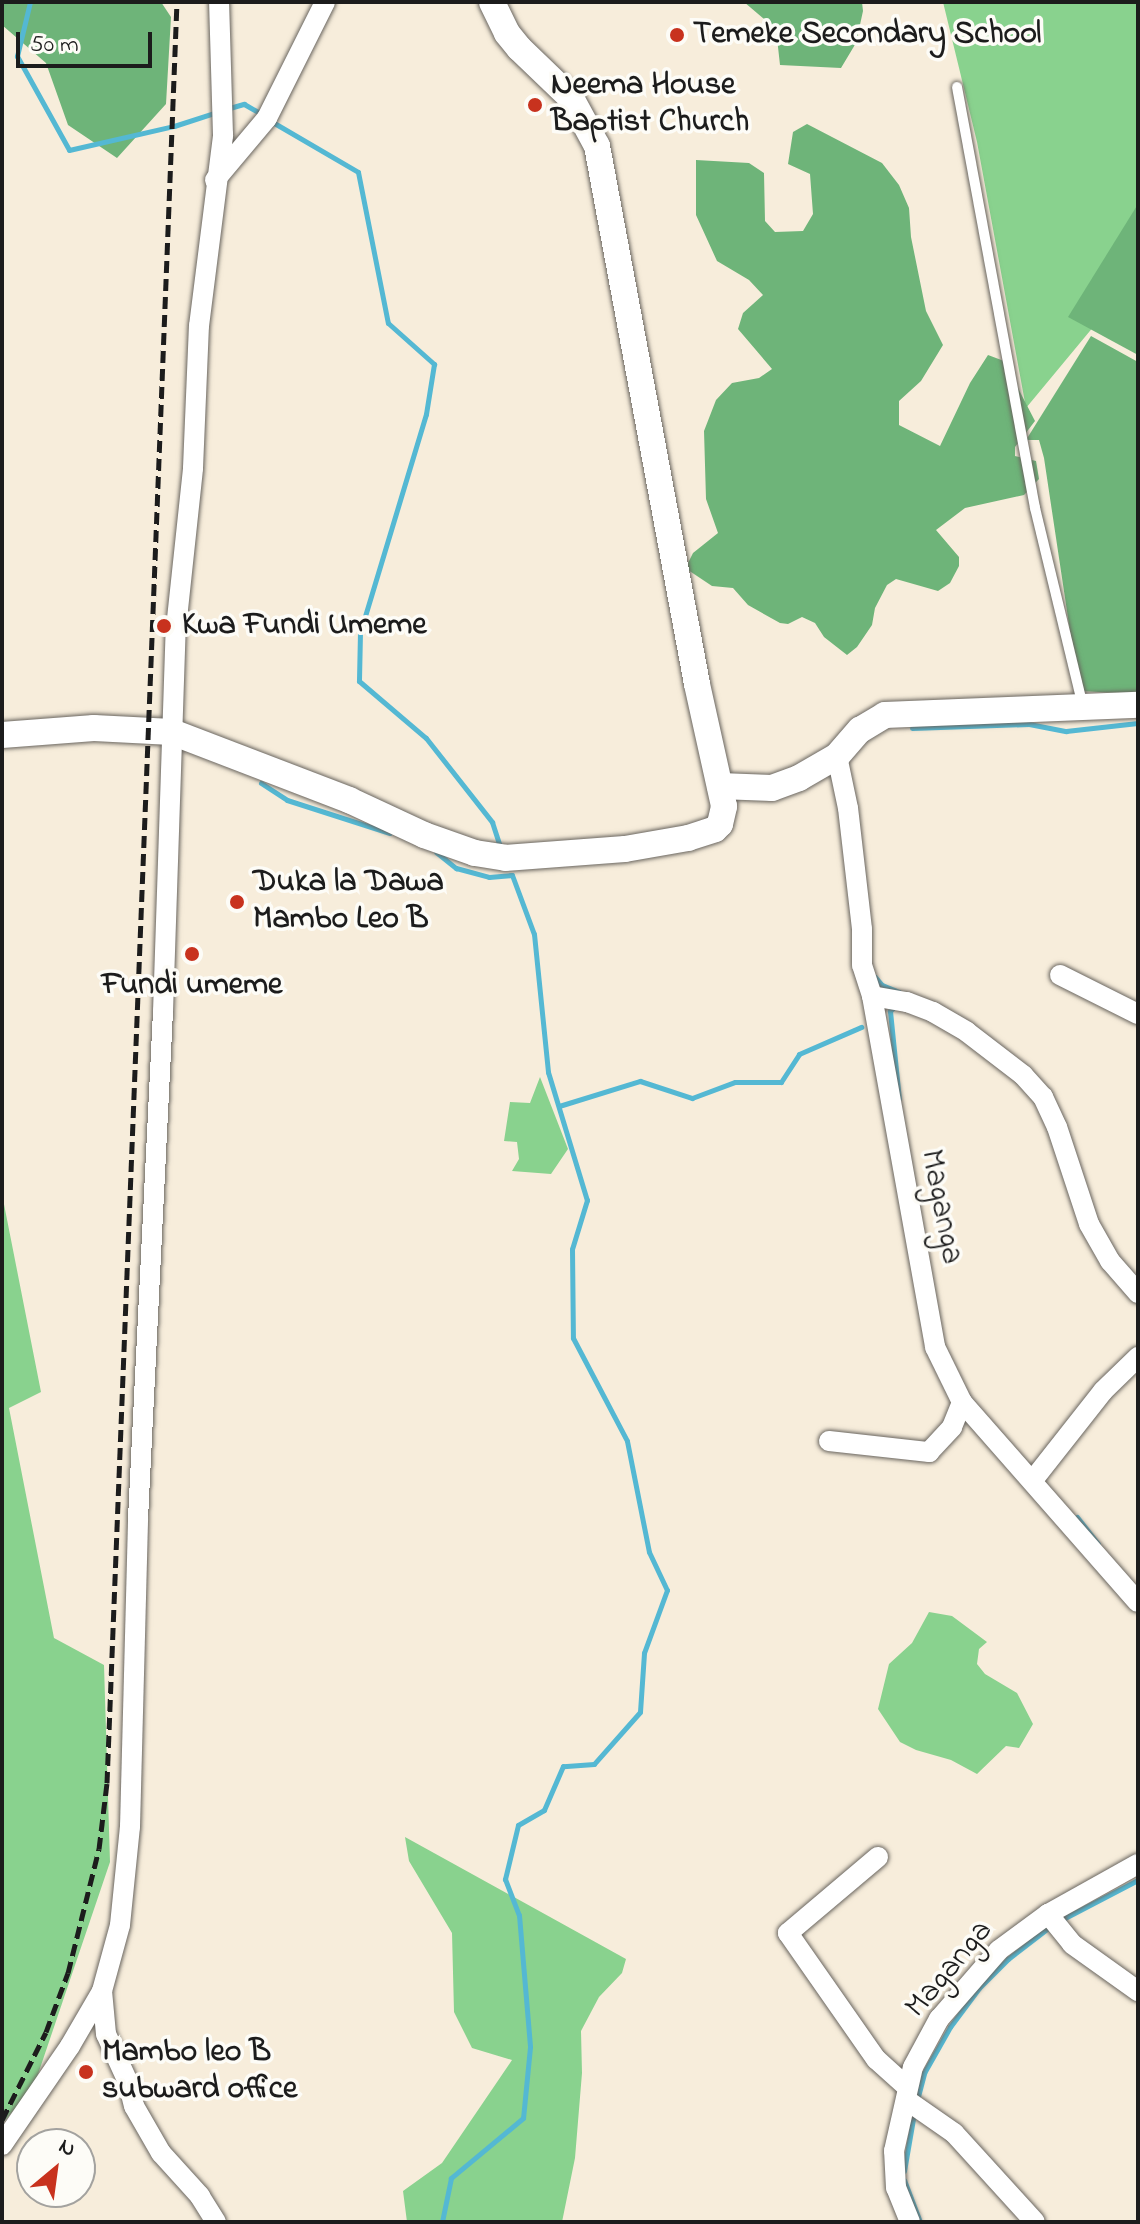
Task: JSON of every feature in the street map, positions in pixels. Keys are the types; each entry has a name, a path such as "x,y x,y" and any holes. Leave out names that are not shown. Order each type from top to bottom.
{"street":[{"path":"2,2145 70,2046 102,1991 120,1925 130,1827 138,1519 163,1012 176,628 193,468 199,326 224,97 219,2"},
{"path":"215,180 267,118 325,2"},
{"path":"2,735 94,728 172,732 336,795 424,835 475,853 505,858 625,849 715,829 723,817 720,786 697,684 597,146 571,98 507,33 492,2"},
{"path":"720,786 772,788 837,756 860,730 885,715 1138,705"},
{"name":"Maganga","path":"837,756 848,808 862,929 862,965 872,996 935,1347 962,1402 1138,1602"},
{"path":"1060,975 1138,1014"},
{"path":"872,996 907,1002 933,1012 967,1032 1023,1075 1043,1097 1057,1127 1089,1224 1110,1261 1136,1285"},
{"path":"1033,1480 1103,1391 1138,1357"},
{"path":"829,1441 929,1452 952,1427 962,1402"},
{"path":"878,1857 788,1933 876,2059 908,2094 954,2133 1035,2222"},
{"name":"Maganga","path":"910,2222 896,2188 894,2151 908,2094 939,2019 999,1950 1048,1914 1138,1864"},
{"path":"1048,1914 1072,1944 1138,1991"},
{"path":"102,1991 106,2034 128,2082 134,2106 161,2153 200,2196 216,2222"}],"lane":[{"path":"957,87 1035,508 1084,709"}],"green space":[{"path":"2,2 161,2 171,17 166,104 117,158 68,125 46,63 2,25"},
{"path":"744,2 862,2 863,11 856,43 841,68 780,65 776,29"},
{"path":"943,2 1138,2 1138,273 1026,408 977,142"},
{"path":"807,124 882,163 899,185 909,208 911,237 926,311 943,345 921,381 899,401 899,425 940,446 970,383 988,355 1004,361 1035,421 1015,447 1015,456 1036,461 1039,479 1024,495 965,508 936,530 959,557 959,566 950,583 938,591 896,579 887,585 875,608 872,625 857,647 847,655 824,637 815,623 802,617 788,624 780,623 748,605 733,588 712,586 688,570 687,565 693,553 718,533 706,499 704,431 716,400 732,383 759,378 772,369 738,329 743,313 763,295 749,280 717,261 696,215 696,160 749,163 764,173 765,221 775,232 803,231 813,214 810,174 788,164 793,132"},
{"path":"1138,204 1138,355 1068,317"},
{"path":"1091,336 1138,362 1138,694 1079,691 1044,458 1039,440 1026,440"},
{"path":"540,1077 568,1149 551,1174 512,1171 519,1159 517,1142 504,1141 510,1102 530,1103"},
{"path":"2,1194 41,1392 9,1408 54,1638 104,1665 110,1862 34,2086 2,2124"},
{"path":"929,1612 952,1616 987,1642 979,1649 977,1664 985,1674 1017,1693 1033,1724 1019,1748 1006,1746 977,1774 951,1760 900,1742 878,1709 889,1664 912,1643"},
{"path":"405,1837 626,1959 622,1973 599,1997 581,2031 582,2073 575,2158 562,2222 407,2222 403,2191 442,2163 512,2060 472,2048 454,2012 452,1933 409,1861"}],"waterway":[{"path":"30,2 17,56 69,150 174,126 217,112"},
{"path":"226,109 244,104 261,114"},
{"path":"269,120 358,172 388,323 434,364 426,414 360,632 359,681 426,738 492,822 501,849"},
{"path":"912,728 1029,724 1066,731 1138,723"},
{"path":"261,783 287,800 390,833"},
{"path":"436,852 456,868 489,877 512,875 534,934 548,1072 587,1200 572,1249 573,1338 627,1441 649,1552 667,1590 644,1653 640,1712 594,1764 563,1766 544,1810 518,1825 505,1879 519,1915 530,2047 523,2118 451,2178 442,2222"},
{"path":"875,977 882,985 899,992"},
{"path":"894,1007 890,1011 899,1099"},
{"path":"559,1106 640,1081 692,1098 735,1082 781,1082 799,1054 861,1027"},
{"path":"1077,1517 1098,1544"},
{"path":"1061,1920 1138,1880"},
{"path":"917,2100 924,2073 950,2027 979,1988 1008,1959 1052,1925"},
{"path":"904,2171 914,2113"},
{"path":"904,2180 920,2222"}],"railway":[{"path":"2,2120 46,2032 68,1973 99,1849 107,1783 177,2"}],"place":[{"name":"Temeke Secondary School","path":"677,35"},
{"name":"Neema House Baptist Church","path":"535,105"},
{"name":"Kwa Fundi Umeme","path":"164,626"},
{"name":"Duka la Dawa Mambo Leo B","path":"237,902"},
{"name":"Fundi umeme","path":"192,954"},
{"name":"Mambo leo B subward office","path":"86,2072"}]}
